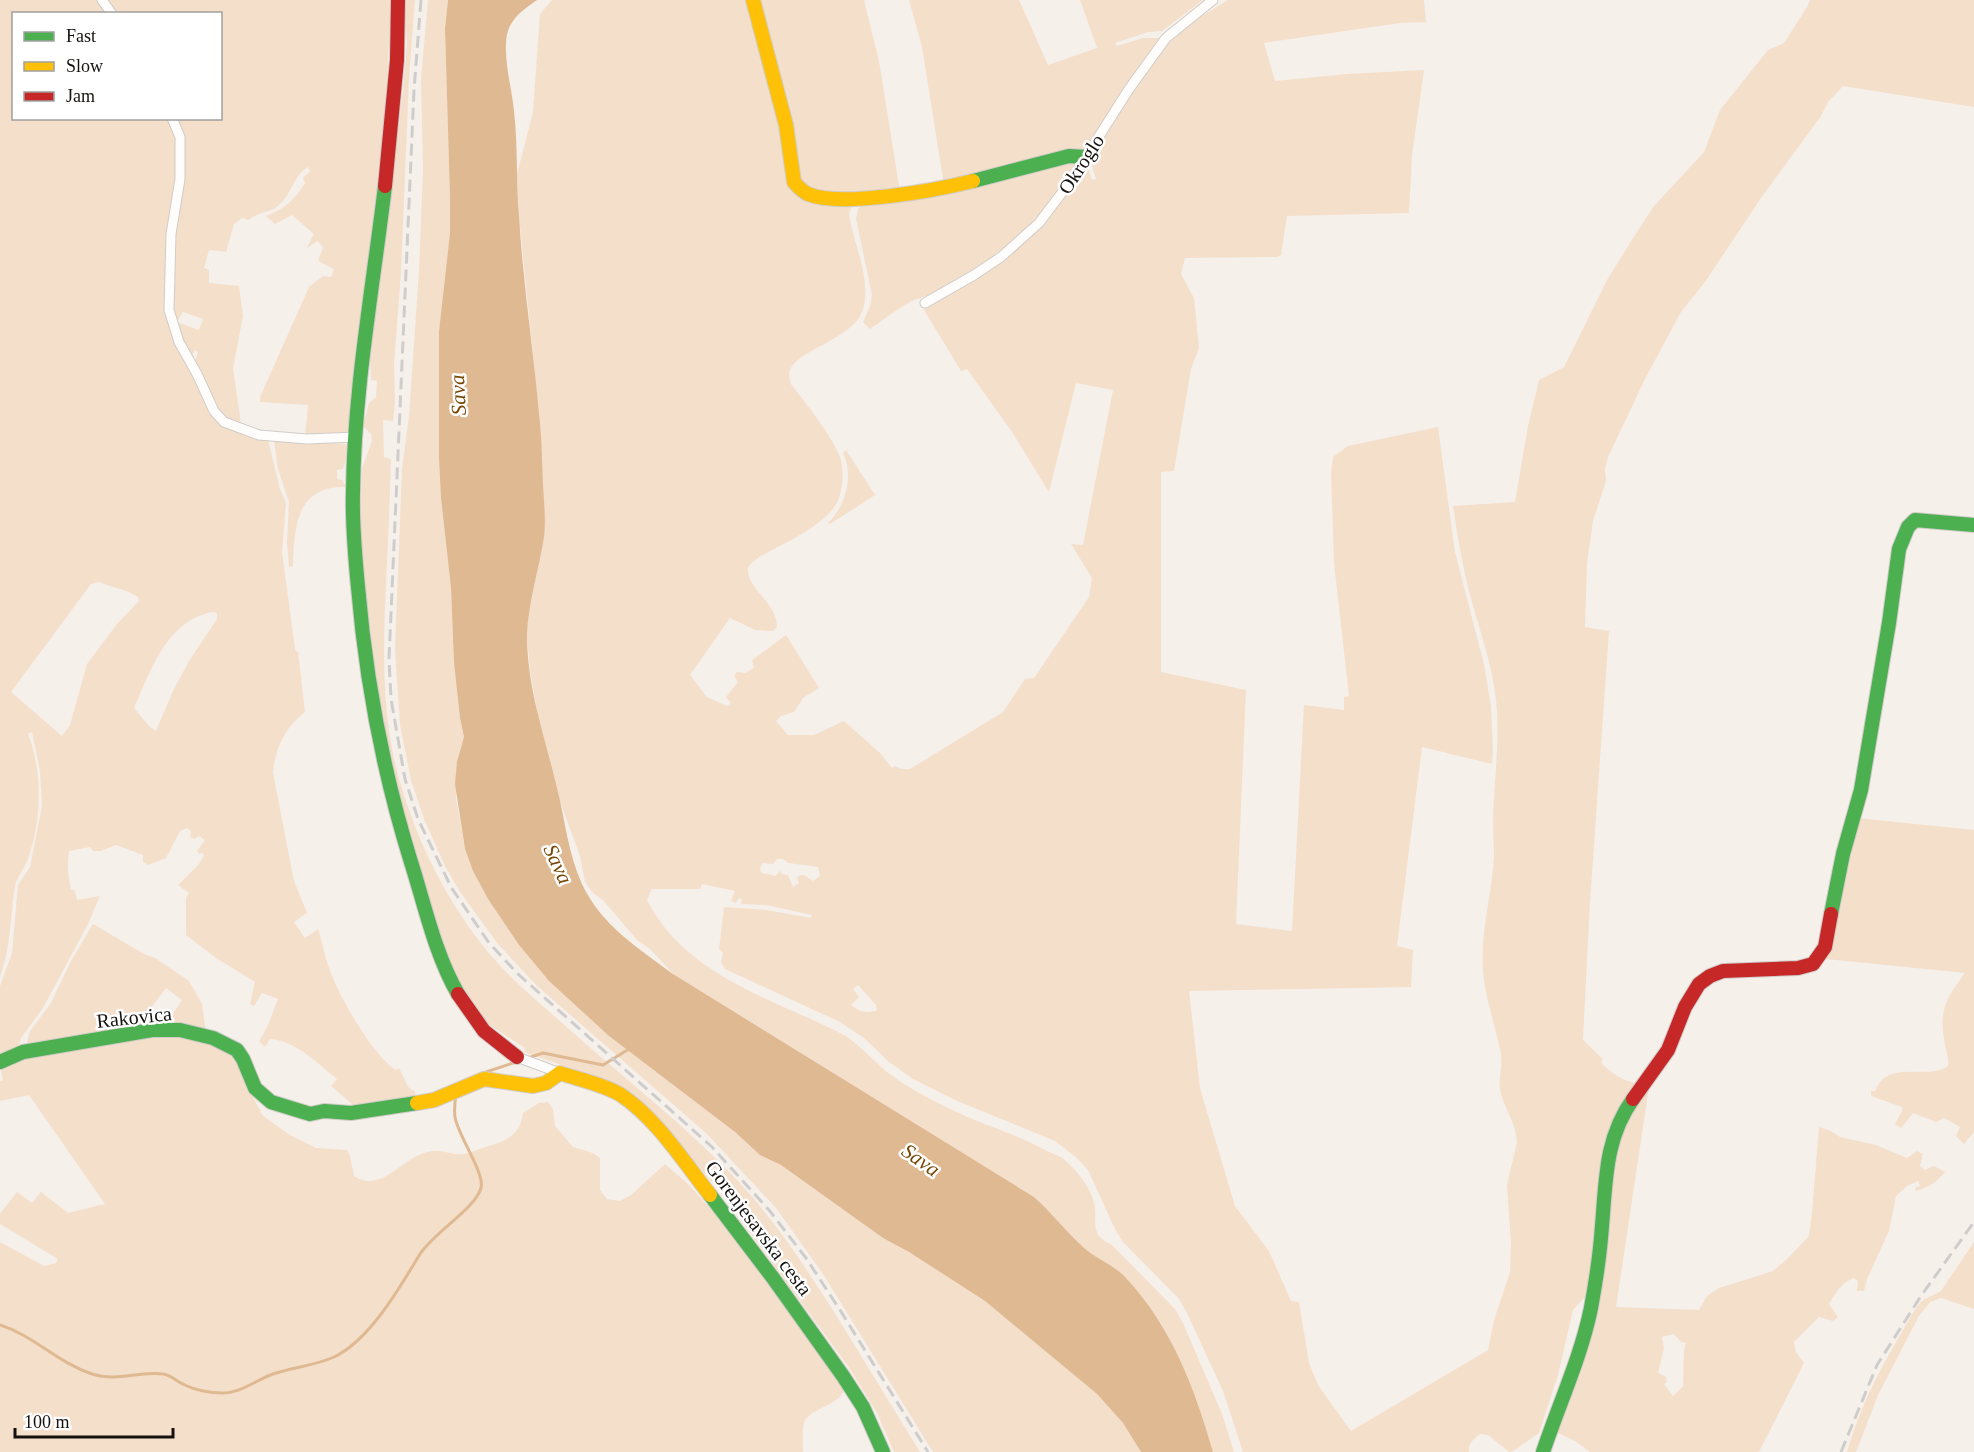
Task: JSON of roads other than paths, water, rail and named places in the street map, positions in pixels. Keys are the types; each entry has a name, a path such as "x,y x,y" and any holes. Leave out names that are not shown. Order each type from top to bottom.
{"street":[{"path":"398,0 393,112 352,480 360,623 369,689 392,802 434,934 456,989 468,1011 490,1038 522,1060 560,1073"},
{"path":"753,0 786,125 794,182 798,189 810,196 846,197 859,200 956,185 1069,156 1086,157"},
{"name":"Okroglo","path":"925,303 1001,257 1027,235 1054,205 1129,89 1166,38 1214,0"},
{"path":"173,120 180,137 180,179 171,234 169,310 179,342 214,411 224,422 259,435 307,439 356,437"},
{"path":"1543,1452 1592,1304 1599,1265 1608,1155 1624,1110 1658,1067 1669,1048 1689,999 1700,984 1713,974 1723,971 1798,968 1813,964 1820,956 1830,932 1843,854 1861,790 1902,538 1914,520 1974,525"},
{"name":"Rakovica","path":"0,1062 23,1052 152,1030 180,1030 213,1038 237,1050 255,1088 272,1102 310,1114 324,1111 351,1113 378,1110 434,1100 484,1079 533,1086 546,1083 560,1073"},
{"name":"Gorenjesavska cesta","path":"560,1073 620,1095 637,1107 669,1142 761,1260 843,1376 862,1407 883,1452"}],"water":[{"name":"Sava","path":"448,0 537,0 515,18 508,30 506,44 515,124 521,242 541,431 545,511 544,537 528,623 528,655 538,712 570,849 582,884 599,912 610,924 673,974 1034,1197 1087,1251 1121,1273 1142,1297 1169,1338 1190,1382 1213,1452 1141,1452 1123,1423 1097,1394 985,1301 883,1238 781,1165 760,1155 735,1132 609,1036 549,981 519,945 488,899 473,871 465,849 455,784 457,762 464,737 454,663 451,588 439,459 439,331 450,233 445,28"}],"waterway":[{"path":"528,1058 543,1053 603,1065 629,1049"},
{"path":"483,1073 516,1062"},
{"path":"0,1325 24,1336 67,1363 92,1374 110,1377 163,1374 192,1388 222,1393 242,1389 273,1374 334,1357 347,1349 372,1326 426,1246 471,1204 481,1188 479,1173 457,1125 456,1094"}],"railway":[{"path":"421,0 414,90 389,659 391,699 405,779 418,819 451,887 489,943 519,975 712,1147 769,1210 806,1258 928,1452"},
{"path":"1841,1452 1877,1365 1921,1296 1974,1222"}]}
